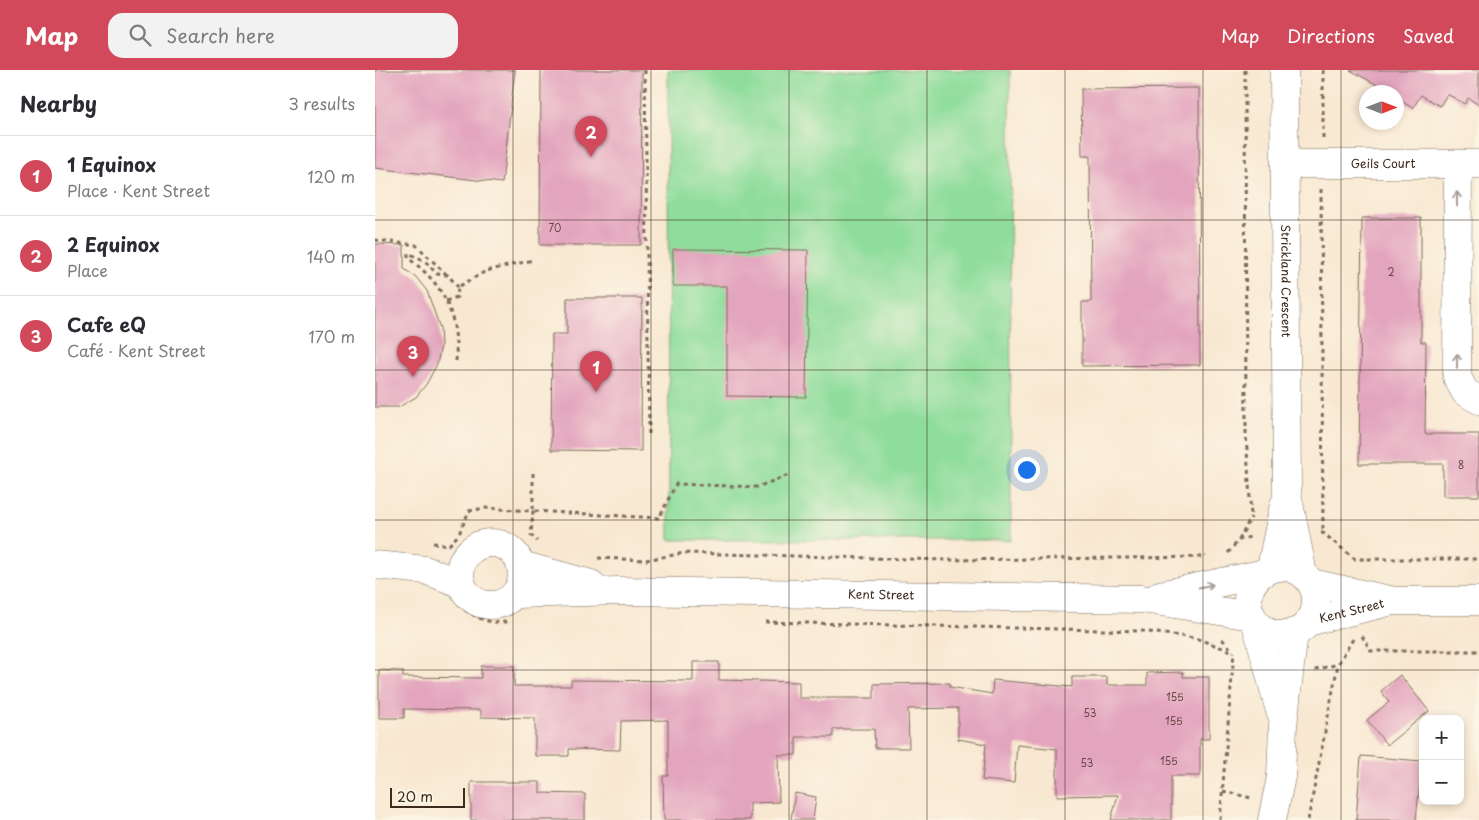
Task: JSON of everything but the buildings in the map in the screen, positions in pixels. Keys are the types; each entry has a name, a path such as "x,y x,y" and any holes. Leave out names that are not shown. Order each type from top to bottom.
{"main road":[{"name":"Strickland Crescent","path":"1285,70 1287,493 1307,578"},
{"name":"Geils Court","path":"1285,164 1468,165"},
{"path":"1468,165 1457,377 1465,392 1479,400"},
{"name":"Strickland Crescent","path":"1266,571 1287,493"},
{"path":"425,570 466,556 476,547 495,543 510,548 519,558 523,577 516,594 501,604 485,605 471,598 465,592 460,572 466,556"},
{"path":"375,565 425,570 462,584"},
{"name":"Kent Street","path":"521,565 619,592"},
{"path":"1254,619 1265,630 1274,634 1285,635 1301,627 1313,613 1316,603 1315,592 1307,578 1293,568 1282,566 1266,571 1253,583 1249,593 1248,604 1254,619 1283,725"},
{"name":"Kent Street","path":"1141,599 1266,571"},
{"name":"Kent Street","path":"1307,578 1394,601 1479,601"},
{"name":"Kent Street","path":"516,594 619,592 1141,599 1254,619"},
{"name":"Kent Street","path":"1301,627 1394,601"},
{"path":"1272,820 1281,777 1283,725 1301,627"}],"path":[{"path":"645,70 649,434"},
{"path":"1245,70 1246,433 1251,517 1255,525"},
{"path":"1323,70 1321,202 1323,533 1355,558 1479,559"},
{"path":"375,240 416,245 459,287"},
{"path":"448,275 437,274 425,262 408,253 407,258 426,271 447,301 457,340 456,361"},
{"path":"447,301 457,297 459,287 486,271 533,260"},
{"path":"533,473 531,536 542,546"},
{"path":"431,543 449,545 459,534 469,511 484,508 659,518 676,484 757,487 789,475"},
{"path":"1239,540 1251,517"},
{"path":"588,557 646,560 684,553 947,560 1207,557"},
{"path":"1359,630 1371,650 1479,651"},
{"path":"1142,631 1195,638 1234,652 1220,820"},
{"path":"1309,820 1338,664 1354,638"},
{"path":"1310,671 1338,664"},
{"path":"1223,791 1254,799"}],"green space":[{"path":"668,70 1010,70 1011,540 669,540"}],"place":[{"name":"2 Equinox","path":"591,157"},
{"name":"Cafe eQ","path":"413,377"},
{"name":"1 Equinox","path":"596,392"}]}
